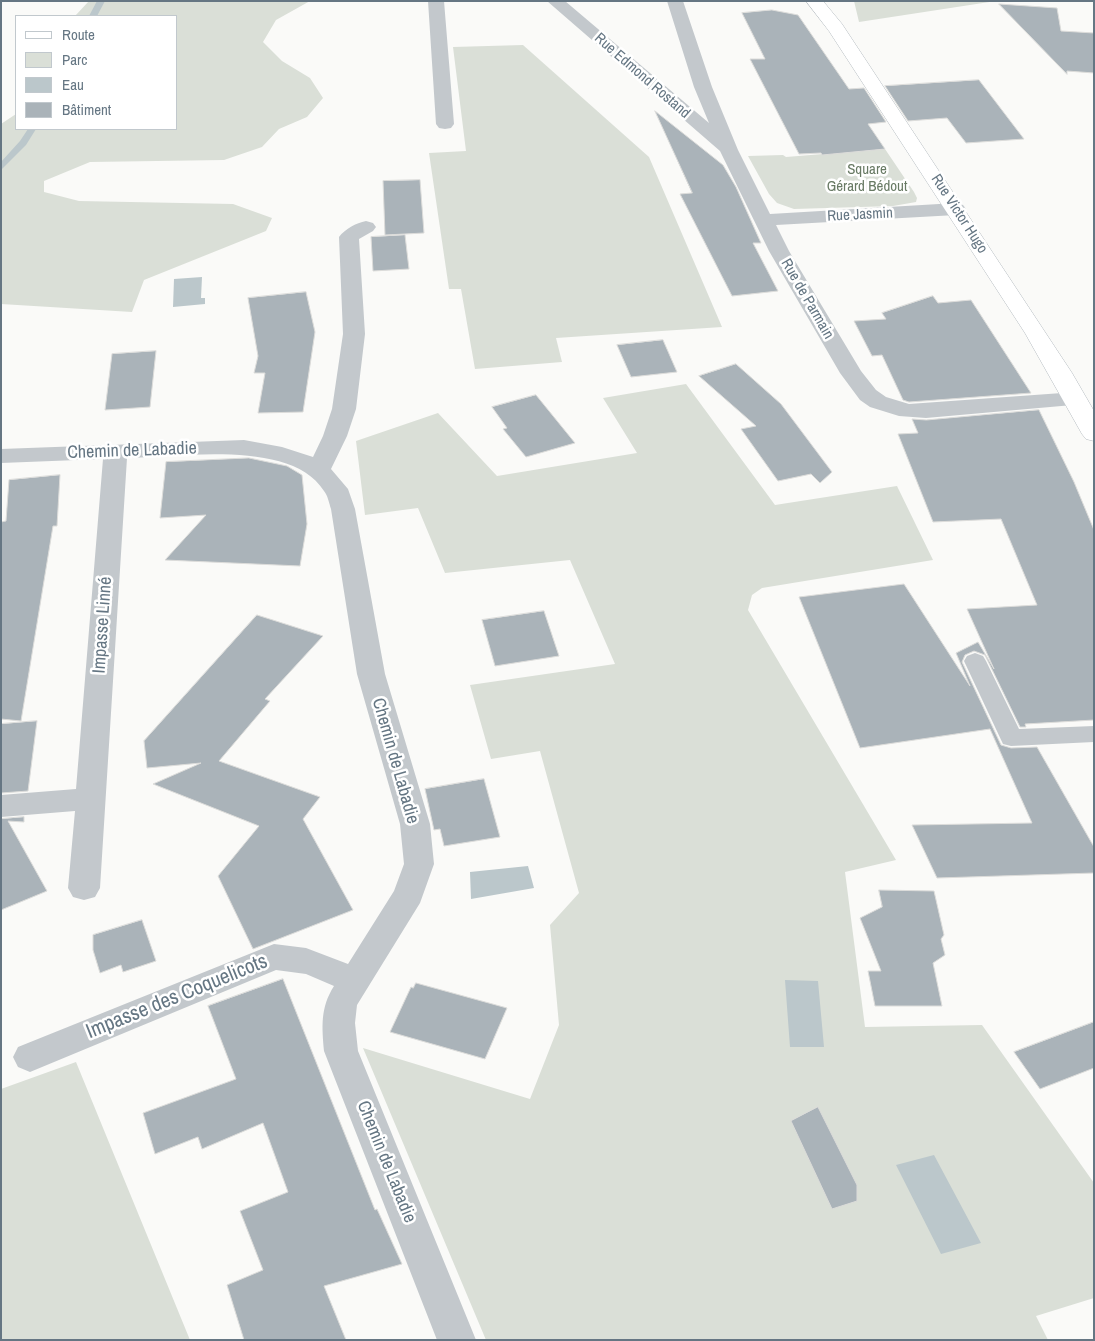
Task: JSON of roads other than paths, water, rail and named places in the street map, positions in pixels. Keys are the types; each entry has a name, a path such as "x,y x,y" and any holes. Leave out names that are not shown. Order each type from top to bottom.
{"main road":[{"name":"Rue Victor Hugo","path":"814,1 836,28 956,209 1076,399 1094,434"}],"street":[{"path":"436,1 445,124"},
{"name":"Rue Edmond Rostand","path":"555,1 729,150"},
{"name":"Rue de Parmain","path":"675,1 703,87 729,150 778,251 851,373 868,395 878,402 908,411 1076,399"},
{"name":"Rue Jasmin","path":"764,220 956,209"},
{"path":"318,470 335,436 344,409 353,343 349,237 366,227"},
{"name":"Chemin de Labadie","path":"1,456 244,447 271,450 297,458 318,470 335,488 343,509 371,674 415,824 419,864 409,894 341,1003 338,1023 341,1051 457,1340"},
{"name":"Impasse Linné","path":"84,888 116,451"},
{"path":"1,806 91,799"},
{"name":"Impasse des Coquelicots","path":"30,1057 274,958 294,957 314,963 354,982"}],"lane":[{"path":"975,661 1011,738 1094,734"}],"water":[{"path":"202,277 201,298 205,298 205,304 173,307 174,279"},
{"path":"528,866 534,888 471,899 470,872"},
{"path":"785,980 818,981 824,1047 790,1047"},
{"path":"934,1155 981,1243 941,1254 896,1165"}],"waterway":[{"path":"94,15 101,1"},
{"path":"1,167 23,143 31,130"}],"park label":[{"name":"Square Gérard Bédout","path":"867,178"}]}
